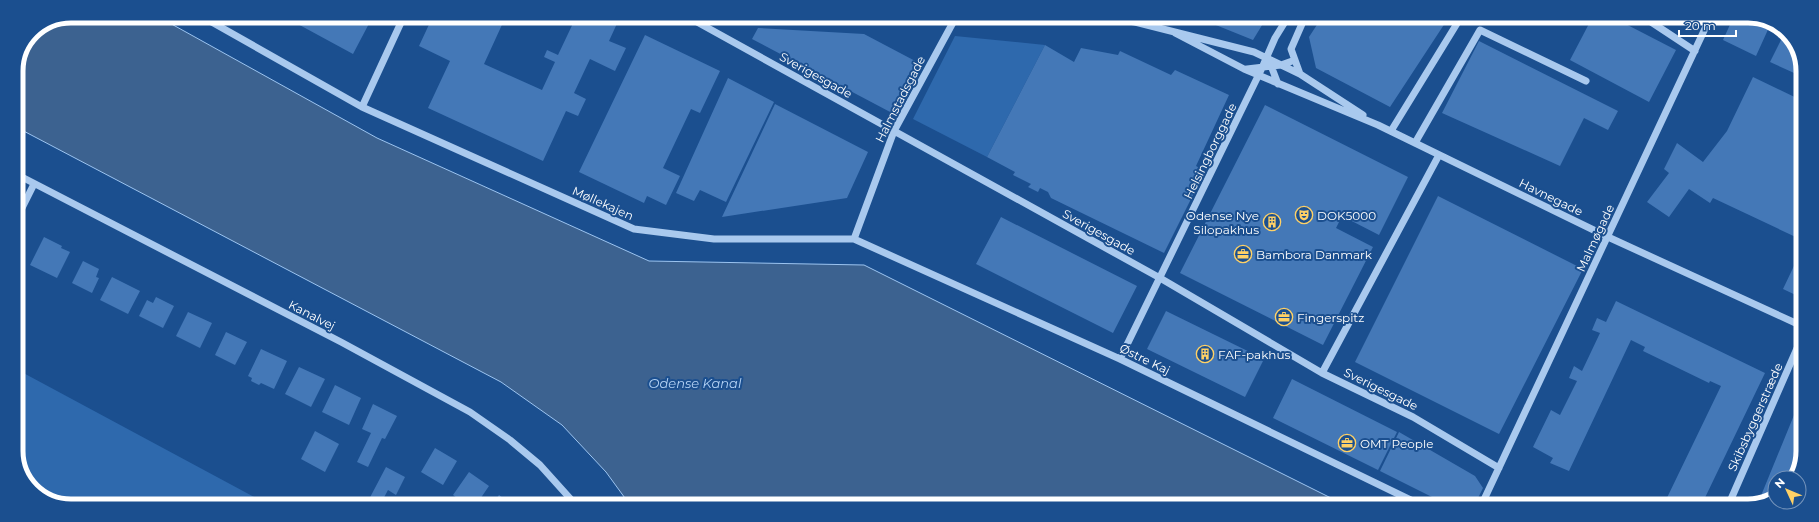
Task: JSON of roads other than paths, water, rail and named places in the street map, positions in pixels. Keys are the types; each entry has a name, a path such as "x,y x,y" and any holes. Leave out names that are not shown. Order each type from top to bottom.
{"street":[{"name":"Møllekajen","path":"213,23 362,107 634,229 714,239 854,239"},
{"path":"362,107 401,23"},
{"name":"Sverigesgade","path":"699,23 1160,278 1322,373 1413,417 1499,468"},
{"name":"Halmstadsgade","path":"854,239 894,131 953,23"},
{"name":"Havnegade","path":"1139,23 1254,52 1300,74 1378,125"},
{"name":"Helsingborggade","path":"1120,359 1267,58 1275,38 1284,23"},
{"path":"1300,74 1291,50 1302,23"},
{"path":"1391,131 1458,23"},
{"path":"1653,23 1695,51"},
{"name":"Malmøgade","path":"1499,468 1708,23"},
{"path":"1416,143 1480,30 1586,81"},
{"name":"Havnegade","path":"1176,33 1244,69 1378,125 1608,237 1796,323"},
{"path":"1267,58 1278,84"},
{"path":"1244,69 1281,65 1295,60"},
{"path":"1322,373 1439,155"},
{"name":"Kanalvej","path":"23,178 341,342 470,412 510,440 540,465 571,499"},
{"path":"23,206 34,184"},
{"name":"Østre Kaj","path":"854,239 1120,359 1409,499"},
{"name":"Skibsbyggerstræde","path":"1731,499 1796,350"},
{"path":"1484,499 1499,468"}],"water":[{"name":"Odense Kanal","path":"170,23 377,138 649,261 864,265 1333,499 626,499 606,472 562,425 501,382 23,131 23,71 24,61 31,44 44,31 61,24"}],"place":[{"name":"DOK5000","path":"1304,215"},
{"name":"Odense Nye Silopakhus","path":"1272,222"},
{"name":"Bambora Danmark","path":"1243,254"},
{"name":"Fingerspitz","path":"1284,317"},
{"name":"FAF-pakhus","path":"1205,354"},
{"name":"OMT People","path":"1347,443"}]}
